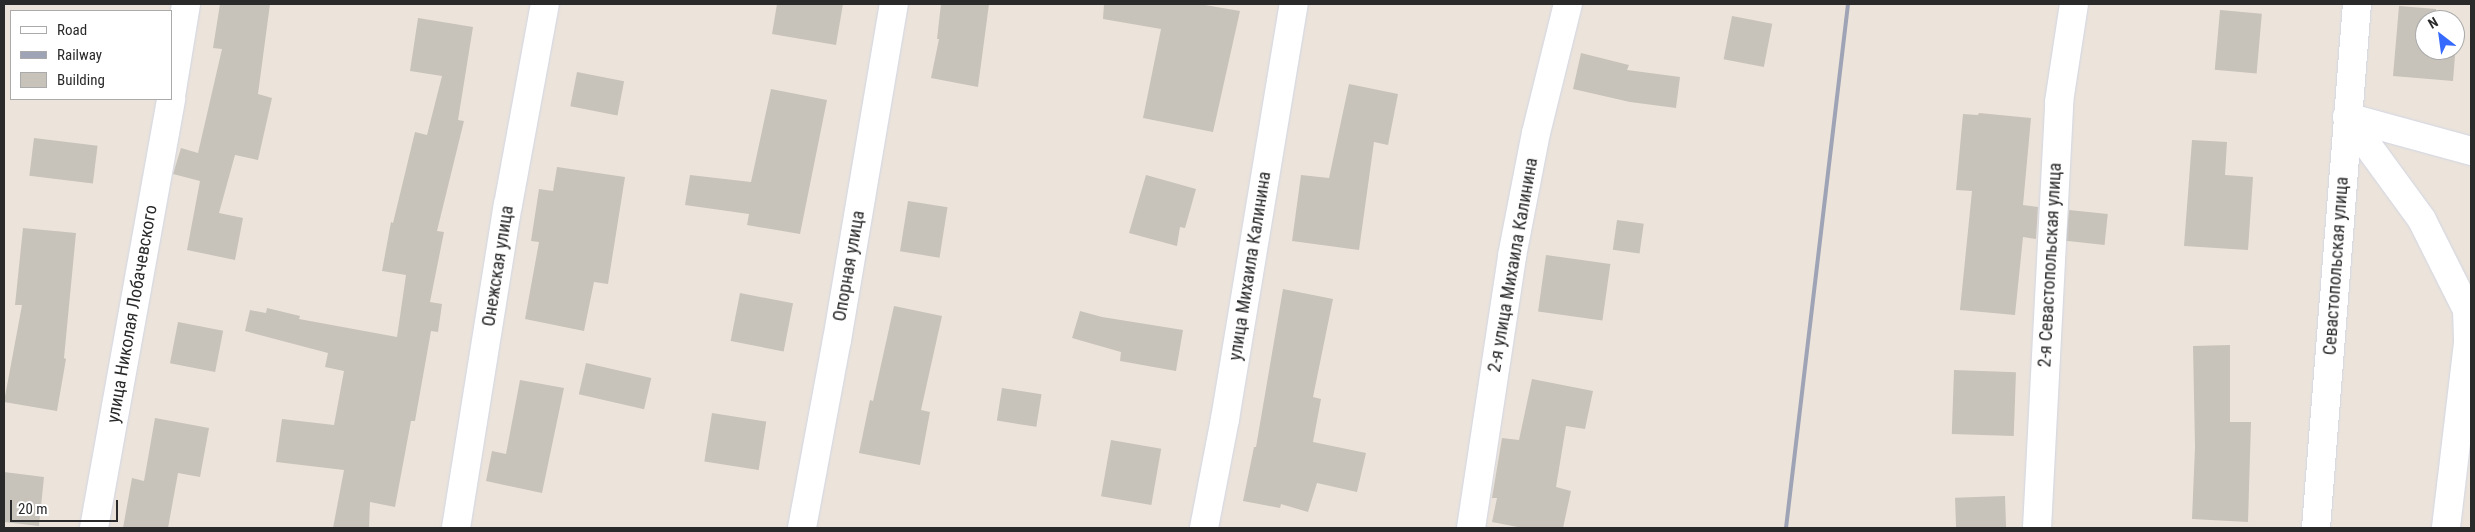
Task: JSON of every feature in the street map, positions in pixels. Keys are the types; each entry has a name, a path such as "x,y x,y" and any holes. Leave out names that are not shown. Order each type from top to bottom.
{"street":[{"name":"улица Николая Лобачевского","path":"172,91 186,4"},
{"name":"Онежская улица","path":"456,528 508,205 545,4"},
{"name":"Опорная улица","path":"802,528 837,340 894,4"},
{"name":"улица Михаила Калинина","path":"1204,528 1225,419 1294,4"},
{"name":"2-я улица Михаила Калинина","path":"1471,528 1514,246 1536,134 1568,4"},
{"name":"2-я Севастопольская улица","path":"2037,528 2059,102 2074,4"},
{"name":"Севастопольская улица","path":"2316,528 2357,4"},
{"name":"улица Николая Лобачевского","path":"94,528 170,100"},
{"path":"2347,117 2471,151"},
{"path":"2347,117 2422,220 2467,310 2468,343 2446,528"}],"building":[{"path":"220,4 270,4 258,94 272,98 258,160 235,155 219,213 243,218 235,260 187,250 200,181 173,174 181,148 198,153 222,49 213,48"},
{"path":"777,4 843,4 836,45 772,34"},
{"path":"941,4 989,4 978,87 931,78 939,39 937,39"},
{"path":"1104,4 1199,4 1240,11 1213,132 1143,118 1161,29 1103,19"},
{"path":"2399,6 2436,9 2415,10 2415,60 2455,60 2453,81 2393,76"},
{"path":"2220,10 2262,14 2257,73 2215,70"},
{"path":"1732,16 1772,24 1764,67 1724,59"},
{"path":"418,18 473,27 458,120 464,121 437,231 444,232 430,302 442,304 438,332 431,331 415,421 411,421 395,507 370,502 369,528 333,528 344,470 276,462 282,419 334,425 344,371 325,367 328,353 245,331 250,310 266,313 267,308 300,316 299,319 397,337 406,275 382,271 391,222 393,223 415,132 427,135 442,76 410,71"},
{"path":"1581,53 1629,65 1627,70 1680,77 1676,108 1630,102 1573,89"},
{"path":"577,72 624,81 617,116 570,106"},
{"path":"1349,84 1398,94 1388,145 1374,142 1359,250 1292,241 1301,175 1329,178"},
{"path":"771,89 827,100 800,234 747,225 749,214 685,205 690,175 751,182"},
{"path":"1979,113 2031,118 2023,205 2038,207 2036,239 2023,237 2015,315 1960,310 1972,191 1956,190 1963,114 1978,115"},
{"path":"34,138 98,146 93,184 29,176"},
{"path":"2192,140 2227,142 2225,175 2253,177 2248,250 2184,246"},
{"path":"557,167 625,177 608,284 594,282 584,331 525,319 539,242 531,241 539,189 553,191"},
{"path":"1146,175 1196,189 1185,228 1180,227 1177,246 1129,233"},
{"path":"908,201 948,207 940,258 900,251"},
{"path":"2069,210 2108,214 2105,245 2066,241"},
{"path":"1617,220 1644,224 1640,253 1613,250"},
{"path":"23,228 76,233 64,358 66,359 57,411 4,402 22,305 15,305"},
{"path":"1546,255 1610,264 1602,320 1538,311"},
{"path":"1283,289 1333,299 1313,397 1321,399 1313,442 1366,453 1357,492 1317,483 1308,512 1281,504 1280,508 1243,501 1254,447 1256,447"},
{"path":"740,293 793,303 784,351 731,341"},
{"path":"894,306 942,316 921,410 930,412 920,465 859,453 870,400 873,401"},
{"path":"1080,311 1102,317 1183,330 1176,371 1120,361 1121,352 1072,338"},
{"path":"178,322 223,331 215,372 170,363"},
{"path":"2230,345 2230,422 2251,422 2248,522 2192,519 2195,447 2193,346"},
{"path":"586,363 651,378 644,409 579,394"},
{"path":"1954,370 2016,372 2014,436 1952,434"},
{"path":"1532,379 1593,391 1585,429 1566,426 1556,487 1571,491 1563,528 1523,528 1492,522 1497,498 1492,498 1502,438 1519,440"},
{"path":"520,380 564,388 542,493 486,481 492,451 506,454"},
{"path":"1002,388 1042,394 1036,427 997,421"},
{"path":"712,413 766,422 759,470 704,461"},
{"path":"155,418 209,428 200,477 178,473 168,528 123,528 132,478 144,481"},
{"path":"1111,440 1161,449 1151,505 1101,496"},
{"path":"4,472 44,477 39,526 4,522"},
{"path":"2005,496 2006,528 1956,528 1955,498"}],"railway":[{"path":"1786,528 1848,4"}]}
